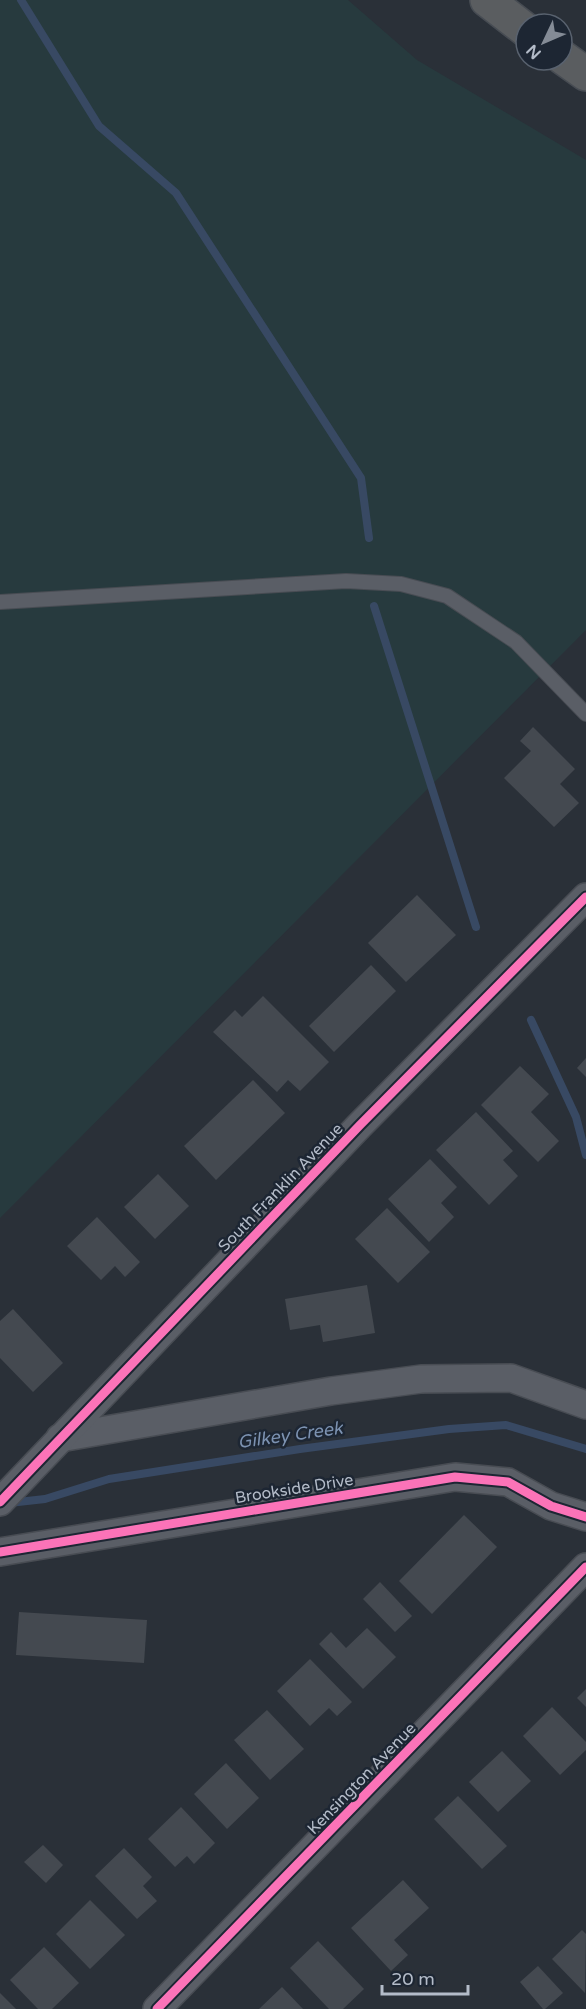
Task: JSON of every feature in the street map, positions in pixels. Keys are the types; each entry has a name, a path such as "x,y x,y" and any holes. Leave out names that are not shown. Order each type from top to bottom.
{"highway":[{"path":"487,0 514,21"}],"street":[{"name":"South Franklin Avenue","path":"9,1494 360,1125 586,897"},
{"path":"60,1438 331,1391 421,1379 511,1378 586,1405"},
{"name":"Brookside Drive","path":"0,1552 455,1477 508,1482 551,1506 586,1517"},
{"name":"Kensington Avenue","path":"157,2009 586,1567"}],"lane":[{"path":"0,602 346,580 401,584 447,596 516,642 586,714"}],"green space":[{"path":"0,0 348,0 417,60 586,160 586,630 0,1218"}],"building":[{"path":"533,727 575,769 560,784 579,803 554,827 504,778 531,751 520,741"},
{"path":"417,895 456,935 406,982 368,943"},
{"path":"371,965 396,991 334,1052 309,1026"},
{"path":"263,996 329,1062 300,1091 288,1080 277,1092 213,1032 235,1010 242,1017"},
{"path":"586,1058 586,1077 577,1068"},
{"path":"520,1066 549,1094 531,1112 559,1141 538,1162 481,1105"},
{"path":"253,1080 285,1113 216,1180 184,1146"},
{"path":"476,1112 513,1151 503,1160 518,1176 489,1205 436,1150"},
{"path":"430,1159 457,1187 441,1203 454,1217 429,1242 388,1199"},
{"path":"158,1174 189,1206 155,1239 124,1207"},
{"path":"387,1208 430,1252 398,1283 355,1239"},
{"path":"97,1217 140,1262 125,1277 115,1266 101,1280 67,1246"},
{"path":"367,1285 375,1333 323,1342 320,1325 290,1330 285,1299"},
{"path":"13,1309 63,1363 33,1392 0,1358 0,1321"},
{"path":"464,1515 497,1547 432,1614 399,1581"},
{"path":"380,1582 412,1616 395,1632 363,1599"},
{"path":"19,1612 147,1620 144,1663 16,1655"},
{"path":"367,1628 396,1657 363,1689 319,1644 331,1632 346,1648"},
{"path":"310,1659 352,1702 337,1716 329,1708 310,1726 277,1691"},
{"path":"586,1689 586,1707 577,1698"},
{"path":"552,1707 586,1742 586,1750 560,1775 523,1736"},
{"path":"267,1710 304,1749 270,1780 234,1740"},
{"path":"502,1751 531,1781 498,1812 469,1782"},
{"path":"226,1763 259,1798 227,1829 194,1794"},
{"path":"458,1796 507,1846 482,1869 434,1819"},
{"path":"181,1807 215,1843 194,1864 187,1856 175,1867 148,1839"},
{"path":"43,1845 63,1865 46,1883 24,1862"},
{"path":"124,1848 152,1877 143,1886 157,1901 137,1919 95,1876"},
{"path":"403,1880 429,1908 394,1940 408,1955 391,1971 351,1928"},
{"path":"90,1900 125,1935 90,1969 56,1934"},
{"path":"582,1930 586,1934 585,1993 552,1959"},
{"path":"318,1941 364,1989 343,2009 329,2009 290,1968"},
{"path":"44,1947 79,1983 52,2009 38,2009 10,1980"},
{"path":"538,1966 563,1993 545,2009 520,1982"},
{"path":"282,1987 303,2009 259,2009"},
{"path":"0,1993 16,2009 0,2009"}],"waterway":[{"path":"21,0 99,126 176,193 361,478 369,538"},
{"path":"374,606 476,927"},
{"path":"531,1020 576,1117 586,1155"},
{"name":"Gilkey Creek","path":"9,1503 45,1499 109,1479 300,1449 449,1429 506,1425 586,1449"}],"cycle path":[{"path":"0,1502 360,1125 586,897"},
{"path":"0,1552 455,1477 508,1482 551,1506 586,1517"},
{"path":"157,2009 586,1567"}]}
